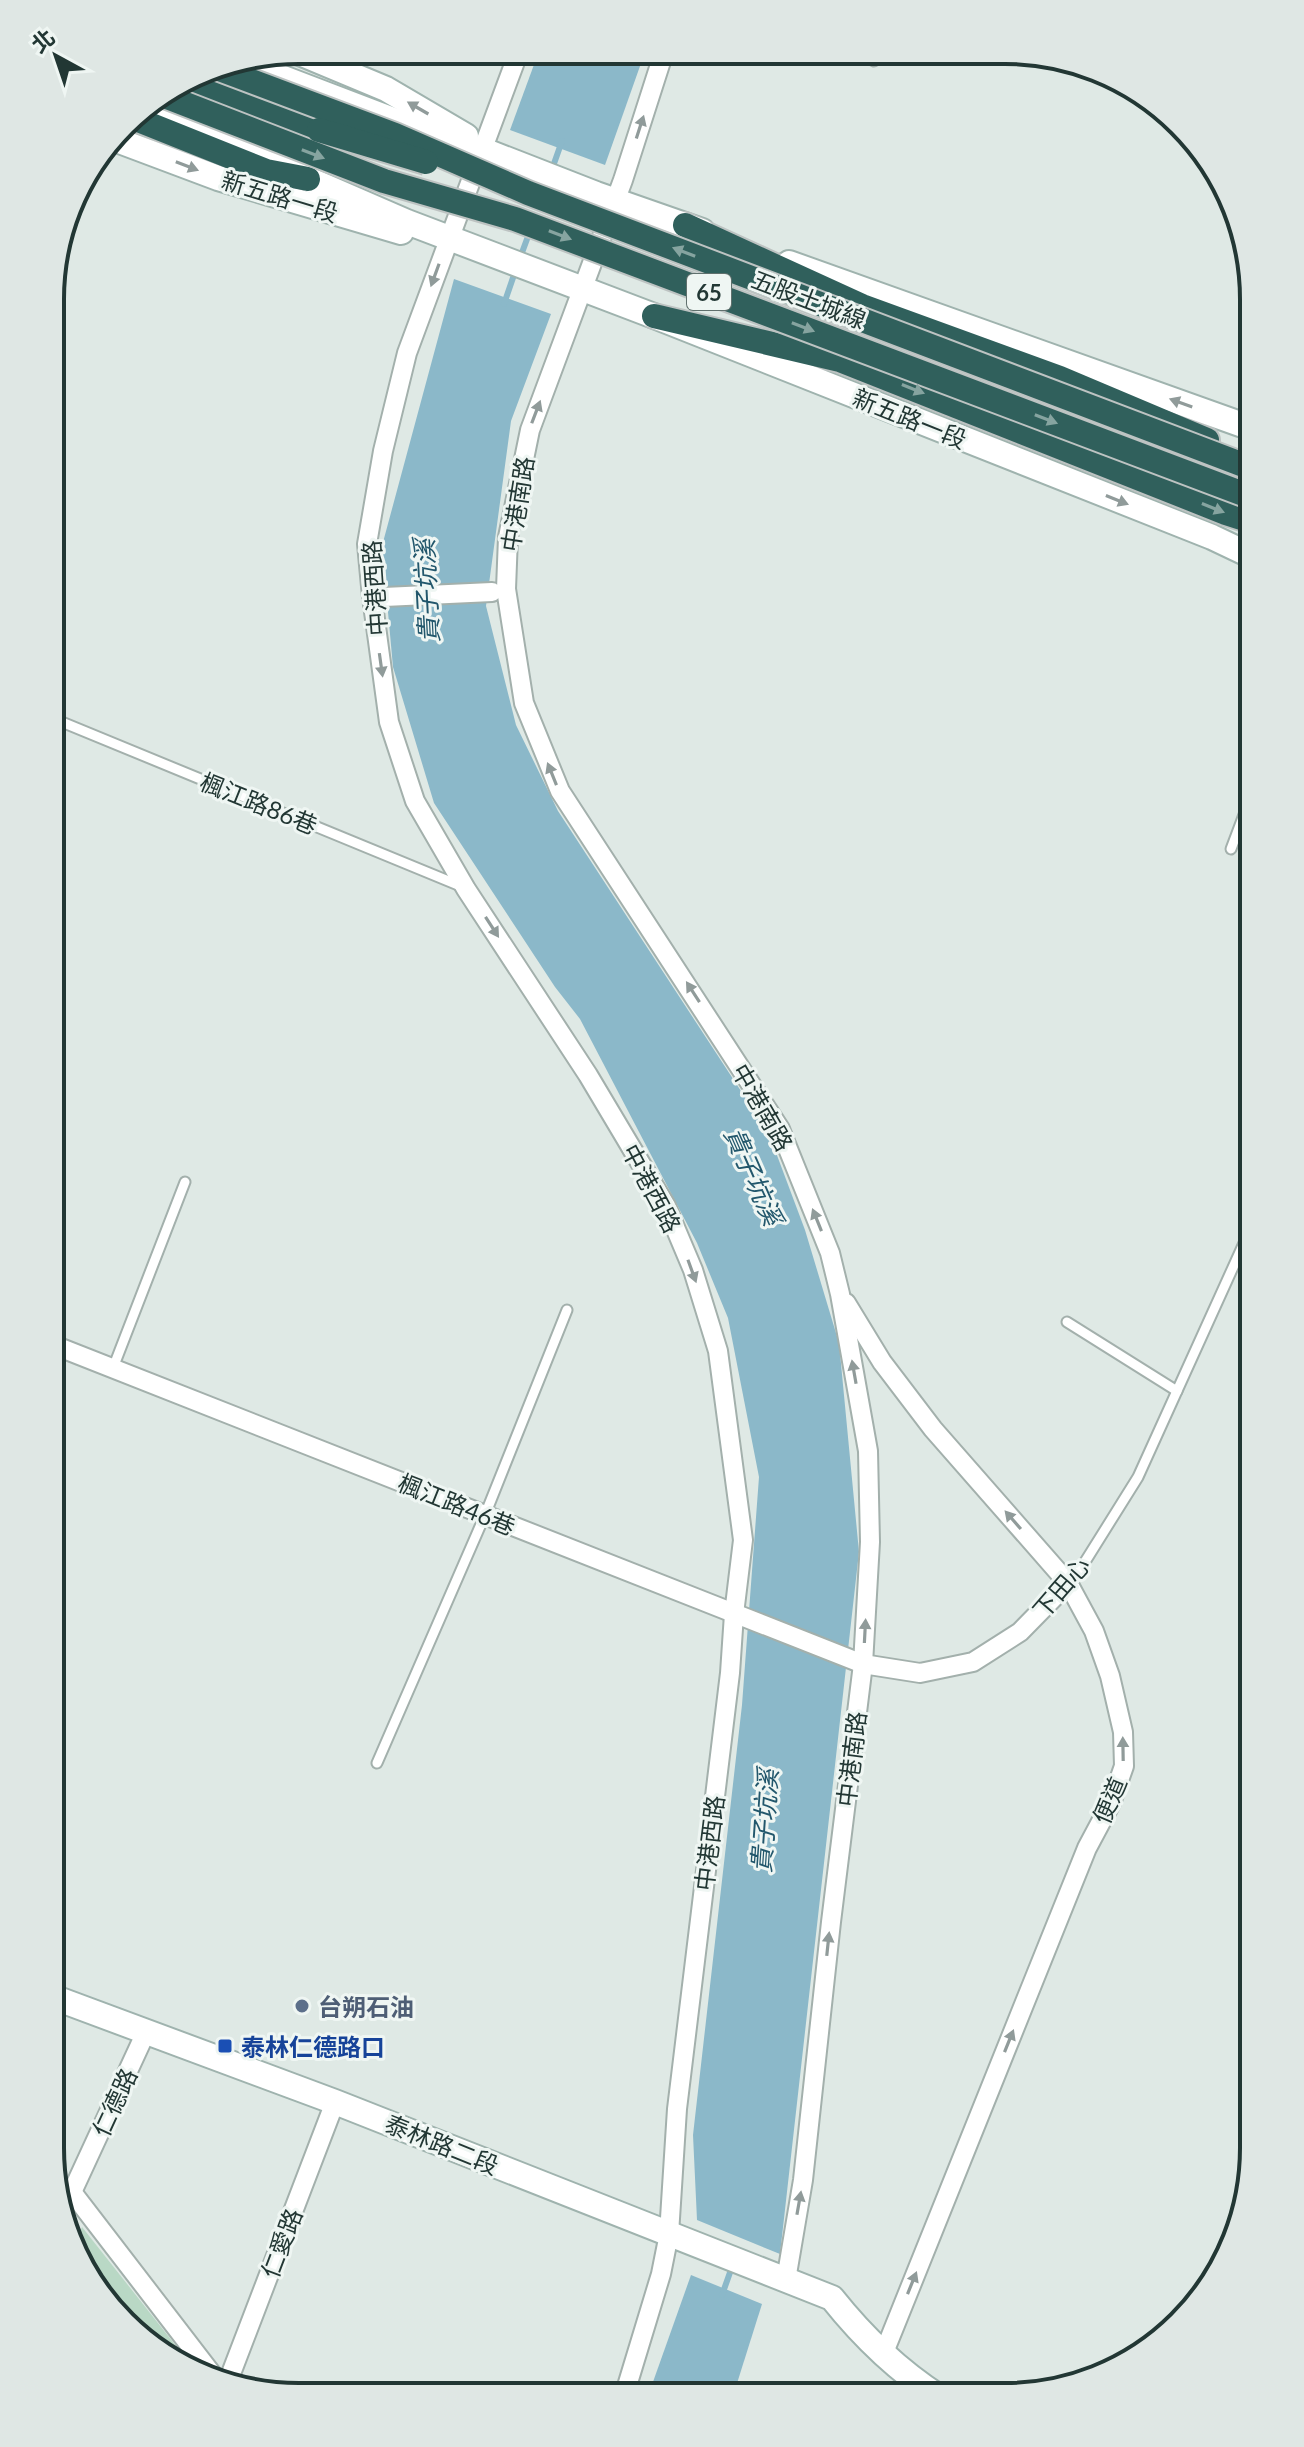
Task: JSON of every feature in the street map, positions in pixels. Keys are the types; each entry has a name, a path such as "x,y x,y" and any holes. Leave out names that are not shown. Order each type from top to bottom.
{"highway":[{"name":"五股土城線","path":"232,74 395,135 528,193 1240,464"},
{"path":"200,86 319,130 528,193"},
{"name":"五股土城線","path":"176,100 384,181 515,219 1240,493"},
{"path":"144,122 266,171 308,179"},
{"path":"319,130 515,219"},
{"path":"685,225 862,306 1060,378 1240,453"},
{"path":"654,316 840,360 1240,517"}],"main road":[{"path":"328,65 386,89 493,154"},
{"path":"258,68 469,149 493,154 606,198 1240,424"},
{"name":"新五路一段","path":"162,109 273,153 308,179 459,242 654,316 1240,551"},
{"name":"新五路一段","path":"124,143 218,178 373,225 430,240 459,242"},
{"name":"泰林路二段","path":"64,2001 335,2102 832,2298 883,2355"},
{"path":"883,2355 916,2383"}],"street":[{"name":"中港南路","path":"659,64 574,286 530,430 499,590 524,703 560,791 780,1129 830,1253 868,1451 870,1542 831,1922 803,2180 780,2278"},
{"name":"中港西路","path":"516,65 493,154 459,242 407,353 383,451 367,544 378,597 389,722 415,801 466,889 596,1088 666,1206 693,1270 718,1351 743,1540 740,1616 730,1673 677,2109 679,2238 661,2274 628,2383"},
{"path":"378,597 499,590"},
{"name":"便道","path":"840,1294 882,1362 933,1429 1068,1583 1094,1631 1110,1676 1123,1732 1124,1766 1111,1803 1087,1848 883,2355"},
{"name":"楓江路46巷","path":"64,1349 857,1662"},
{"name":"下田心","path":"857,1662 920,1673 973,1662 1020,1632 1068,1583"},
{"name":"仁德路","path":"70,2197 146,2032"},
{"name":"仁愛路","path":"231,2373 335,2102"},
{"path":"72,2192 202,2361"}],"lane":[{"name":"楓江路86巷","path":"64,723 466,889"},
{"path":"1231,849 1240,826"},
{"path":"113,1368 185,1182"},
{"name":"下田心","path":"1068,1583 1083,1565 1138,1477 1239,1253"},
{"path":"377,1763 485,1515 567,1310"},
{"path":"1067,1322 1177,1391"}],"green space":[{"path":"82,2227 178,2349 144,2325 122,2303 88,2252 80,2232"}],"water":[{"path":"534,65 641,65 605,165 510,130"},
{"path":"454,279 551,314 511,421 486,606 516,725 558,811 769,1134 805,1230 839,1343 859,1552 780,2254 697,2220 693,2135 742,1705 759,1477 728,1318 697,1243 580,1019 555,987 434,803 393,667 382,546"},
{"path":"691,2275 762,2304 737,2383 653,2383"}],"waterway":[{"name":"貴子坑溪","path":"551,172 562,141"},
{"name":"貴子坑溪","path":"520,258 530,231"},
{"name":"貴子坑溪","path":"504,304 516,269"},
{"name":"貴子坑溪","path":"722,2295 733,2264"}],"place":[{"name":"台朔石油","path":"302,2006"},
{"name":"泰林仁德路口","path":"225,2046"}]}
